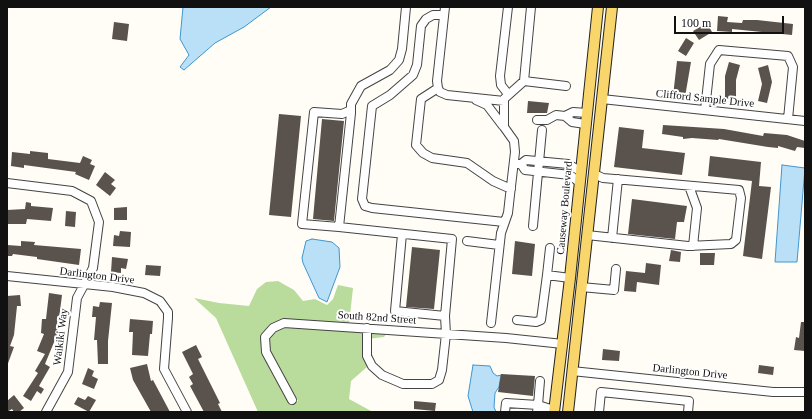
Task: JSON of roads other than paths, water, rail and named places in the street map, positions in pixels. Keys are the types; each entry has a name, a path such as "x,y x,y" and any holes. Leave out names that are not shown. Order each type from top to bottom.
{"main road":[{"name":"Causeway Boulevard","path":"555,411 598,7"},
{"path":"568,412 612,7"},
{"path":"591,71 596,79 596,95 589,164 594,174"},
{"path":"580,171 586,187 580,242 583,269"},
{"path":"570,278 573,299 569,365 572,371"}],"street":[{"path":"339,227 351,104 361,86 390,70 399,60 402,49 406,7"},
{"path":"504,127 506,97 501,85 500,76 508,7"},
{"path":"504,222 365,206 362,199 372,106 390,95 413,75 417,65 421,26 426,19 445,11 437,81 440,92 448,95 467,97 506,97 520,87 524,81 530,7"},
{"path":"705,110 710,64 719,50 788,56 793,67 788,119"},
{"path":"524,81 566,86"},
{"path":"438,88 421,99 416,145 423,153 432,158 467,163 493,181 511,189"},
{"path":"467,97 487,105 504,127 514,141 518,164 511,189 508,213 504,222 500,245 491,323"},
{"name":"Clifford Sample Drive","path":"602,99 805,121"},
{"path":"351,110 342,114 314,112 302,224 452,239 445,316 446,334 442,370 438,380 432,384 403,384 382,375 372,366 367,356 367,328"},
{"path":"537,120 547,120 556,115 565,116 573,112 587,113"},
{"path":"565,116 572,122 586,124"},
{"path":"533,226 542,130"},
{"path":"518,164 526,160 539,161 572,165 580,171"},
{"path":"518,164 525,170 570,175 579,182"},
{"path":"587,236 693,246 731,244 736,240 741,198 739,190 603,178 594,174"},
{"path":"612,238 618,179"},
{"name":"Waikiki Way","path":"7,184 72,191 91,201 99,222 93,268 86,285 77,298 68,372 46,412"},
{"path":"689,186 696,208 693,246"},
{"path":"402,234 395,311 445,316"},
{"path":"467,241 500,245"},
{"path":"517,320 536,322 541,320 550,248"},
{"path":"581,287 614,290 616,269"},
{"path":"547,275 570,278"},
{"name":"Darlington Drive","path":"7,276 114,287 144,293 160,300 164,306 168,318 164,369 187,412"},
{"name":"South 82nd Street","path":"292,400 266,352 265,337 273,328 284,323 367,328 563,344"},
{"name":"Darlington Drive","path":"572,371 773,392 805,392"},
{"path":"537,409 540,381"},
{"path":"599,412 601,392 689,401 688,412"},
{"path":"505,412 506,403 555,411"}],"water":[{"path":"183,7 271,7 244,27 215,43 184,70 180,67 189,55 180,39"},
{"path":"782,165 805,168 797,262 775,262"},
{"path":"312,239 332,242 339,248 340,267 327,302 319,298 303,263 302,258 306,241"},
{"path":"473,365 490,366 493,373 497,376 501,375 499,387 495,393 494,407 496,412 473,412 468,396"}]}
